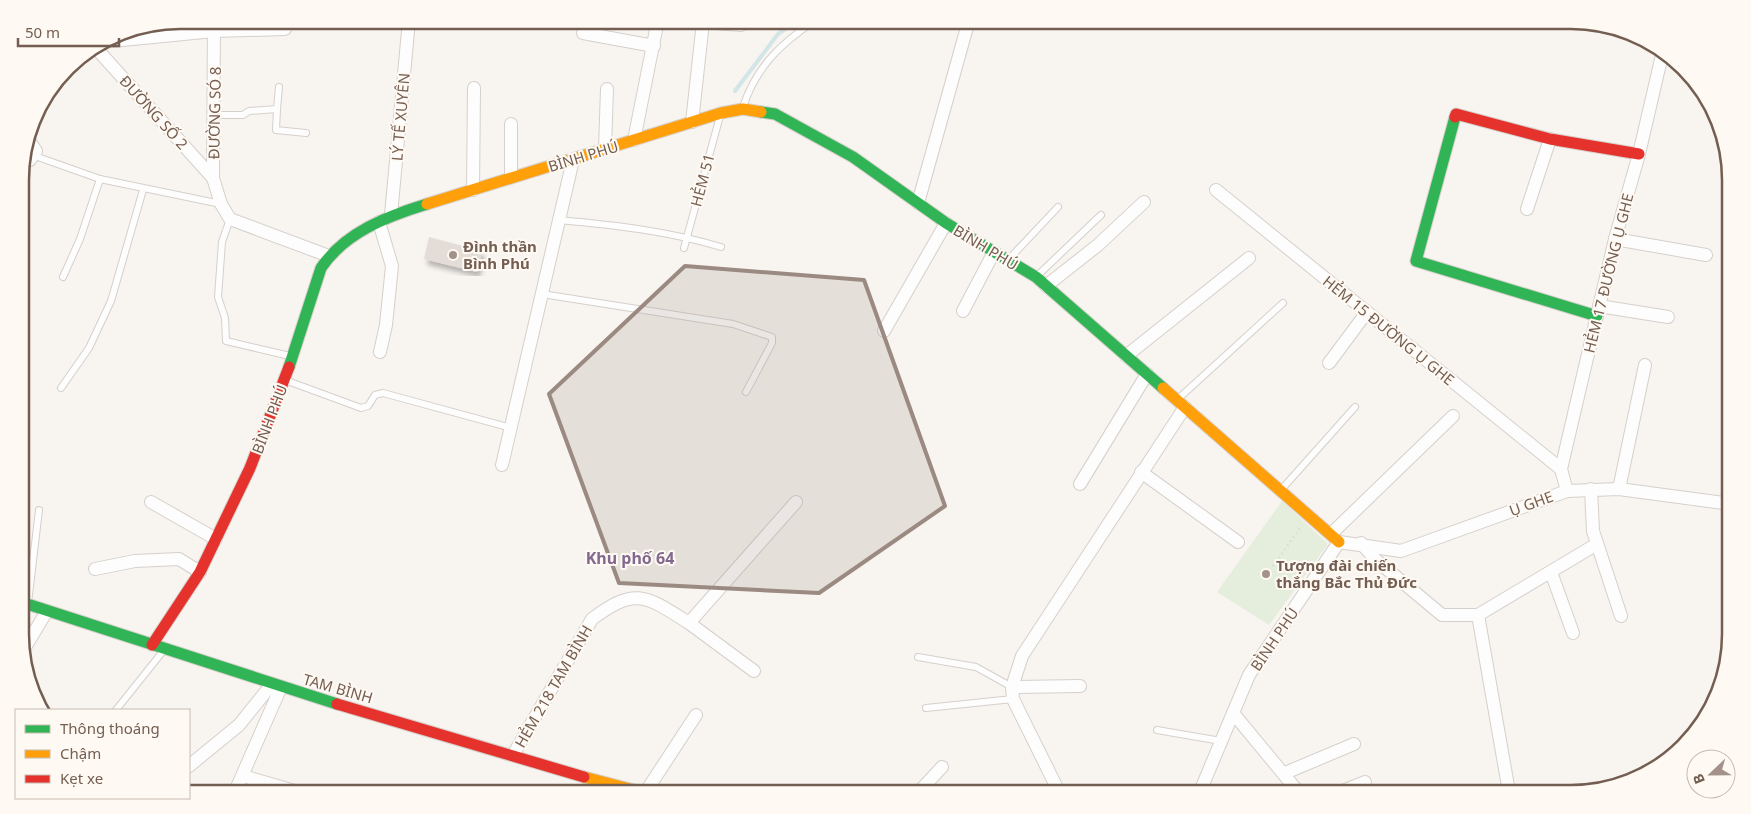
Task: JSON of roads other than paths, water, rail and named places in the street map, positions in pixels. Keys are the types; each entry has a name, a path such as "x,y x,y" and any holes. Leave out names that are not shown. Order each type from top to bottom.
{"street":[{"path":"128,38 193,29"},
{"name":"ĐƯỜNG SÓ 8","path":"214,29 213,178 221,204 230,219"},
{"path":"267,29 285,30"},
{"name":"LÝ TẾ XUYÊN","path":"392,215 408,29"},
{"path":"634,140 657,29"},
{"path":"692,122 702,29"},
{"path":"918,203 966,29"},
{"path":"583,33 654,46"},
{"name":"ĐƯỜNG SỐ 2","path":"100,52 213,178"},
{"name":"HẺM 17 ĐƯỜNG Ụ GHE","path":"1567,491 1561,469 1615,239 1639,154 1661,59"},
{"path":"474,88 474,190"},
{"path":"605,149 607,89"},
{"name":"BÌNH PHÚ","path":"152,645 200,572 250,468 284,380 321,268 329,256 350,238 392,215 474,190 510,176 573,160 721,113 743,108 775,114 844,152 946,223 1036,277 1335,538 1250,675 1203,785"},
{"path":"1639,154 1550,139 1456,114 1416,261 1598,311 1668,317"},
{"path":"510,176 511,124"},
{"path":"1526,209 1550,139"},
{"path":"31,156 36,151 33,146"},
{"path":"502,465 573,160"},
{"name":"HẺM 15 ĐƯỜNG Ụ GHE","path":"1216,190 1561,469"},
{"path":"1046,286 1098,245 1144,202"},
{"path":"230,219 329,256"},
{"path":"378,222 392,266 386,325 380,352"},
{"path":"884,331 946,223"},
{"path":"1615,239 1706,255"},
{"path":"963,311 994,252"},
{"path":"1126,356 1249,258"},
{"path":"1329,363 1367,312"},
{"path":"1619,489 1644,365"},
{"path":"1080,484 1147,374"},
{"path":"1056,785 1013,693 1022,656 1071,583 1181,403"},
{"path":"1335,538 1453,416"},
{"path":"1140,472 1238,542"},
{"path":"1591,489 1593,531 1621,616"},
{"name":"Ụ GHE","path":"1335,538 1401,551 1426,544 1534,501 1567,491 1619,489 1722,503"},
{"path":"151,502 216,539"},
{"path":"689,623 796,502"},
{"path":"1361,544 1376,560 1442,615 1478,615 1597,544"},
{"path":"95,569 135,560 179,559 200,572"},
{"path":"1551,572 1573,634"},
{"name":"HẺM 218 TAM BÌNH","path":"513,754 592,619 611,604 636,597 653,600 689,623 754,671"},
{"name":"TAM BÌNH","path":"29,606 276,685 513,754 594,785"},
{"path":"29,640 47,611"},
{"path":"1478,615 1508,785"},
{"path":"190,765 239,725 276,685"},
{"path":"238,785 276,685"},
{"path":"1013,693 1080,686"},
{"path":"1233,713 1293,785"},
{"path":"652,785 696,715"},
{"path":"1285,774 1354,744"},
{"path":"926,785 942,768"},
{"path":"243,776 274,785"},
{"path":"1358,785 1365,782"}],"lane":[{"path":"743,108 749,88 768,60 789,38 802,29"},
{"path":"279,87 276,130 306,133"},
{"path":"214,115 242,115 249,111 277,109"},
{"name":"HẺM 51","path":"684,248 721,113"},
{"path":"30,158 143,190 221,204"},
{"path":"63,277 80,239 100,179"},
{"path":"61,388 89,348 110,301 143,190"},
{"path":"1008,260 1058,207"},
{"path":"1036,277 1101,215"},
{"path":"230,219 222,242 218,297 225,318 226,341 291,356"},
{"path":"559,220 612,224 687,236 721,247"},
{"path":"542,294 733,324 772,338 772,343 746,392"},
{"path":"1181,403 1283,303"},
{"path":"284,380 360,408 368,406 375,395 383,393 511,428"},
{"path":"1281,490 1355,407"},
{"path":"29,575 40,510"},
{"path":"117,709 165,649"},
{"path":"918,657 976,667 1013,693"},
{"path":"926,708 1013,693"},
{"path":"1157,730 1221,741"}],"waterway":[{"path":"735,91 778,34 785,29"}],"place":[{"name":"Đình thần Bình Phú","path":"453,255"},
{"name":"Tượng đài chiến thắng Bắc Thủ Đức","path":"1266,574"}],"district":[{"name":"Khu phố 64","path":"630,558"}]}
